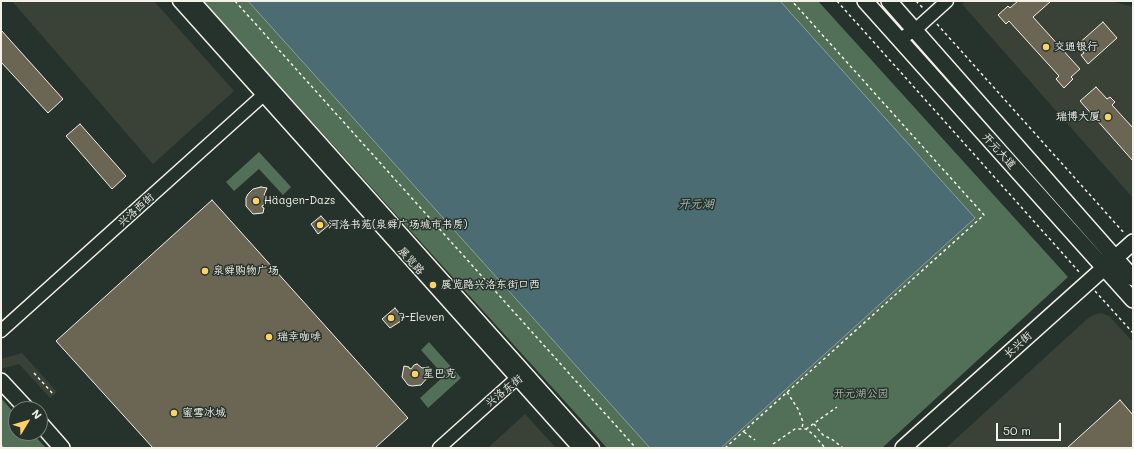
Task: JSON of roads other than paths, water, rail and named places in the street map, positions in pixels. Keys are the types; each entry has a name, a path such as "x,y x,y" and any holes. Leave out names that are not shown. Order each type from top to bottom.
{"main road":[{"name":"开元大道","path":"866,1 1113,266 1133,278"},
{"name":"开元大道","path":"889,1 1113,266 1133,300"},
{"name":"长兴街","path":"915,448 1113,266 1133,242"},
{"name":"长兴街","path":"1113,266 1133,253"},
{"name":"长兴街","path":"904,448 1091,286"},
{"path":"1,380 20,401"},
{"path":"48,433 62,448"}],"street":[{"name":"展览路","path":"179,1 265,89"},
{"name":"展览路","path":"194,1 265,89 521,379 579,448"},
{"path":"928,14 938,1"},
{"path":"900,39 928,14 947,1"},
{"name":"兴洛西街","path":"1,322 265,89"},
{"name":"兴洛西街","path":"1,331 265,89"},
{"name":"展览路","path":"521,379 593,448"},
{"name":"兴洛东街","path":"439,448 521,379"},
{"name":"兴洛东街","path":"450,448 521,379"}],"water":[{"name":"开元湖","path":"248,1 780,1 975,218 721,448 650,448"}],"place":[{"name":"交通银行","path":"1046,47"},
{"name":"瑞博大厦","path":"1108,117"},
{"name":"Häagen-Dazs","path":"256,201"},
{"name":"河洛书苑(泉舜广场城市书房)","path":"320,225"},
{"name":"泉舜购物广场","path":"205,271"},
{"name":"展览路兴洛东街口西","path":"433,285"},
{"name":"7-Eleven","path":"391,318"},
{"name":"瑞幸咖啡","path":"269,337"},
{"name":"星巴克","path":"415,374"},
{"name":"蜜雪冰城","path":"174,413"}],"park label":[{"name":"开元湖公园","path":"861,394"}]}
